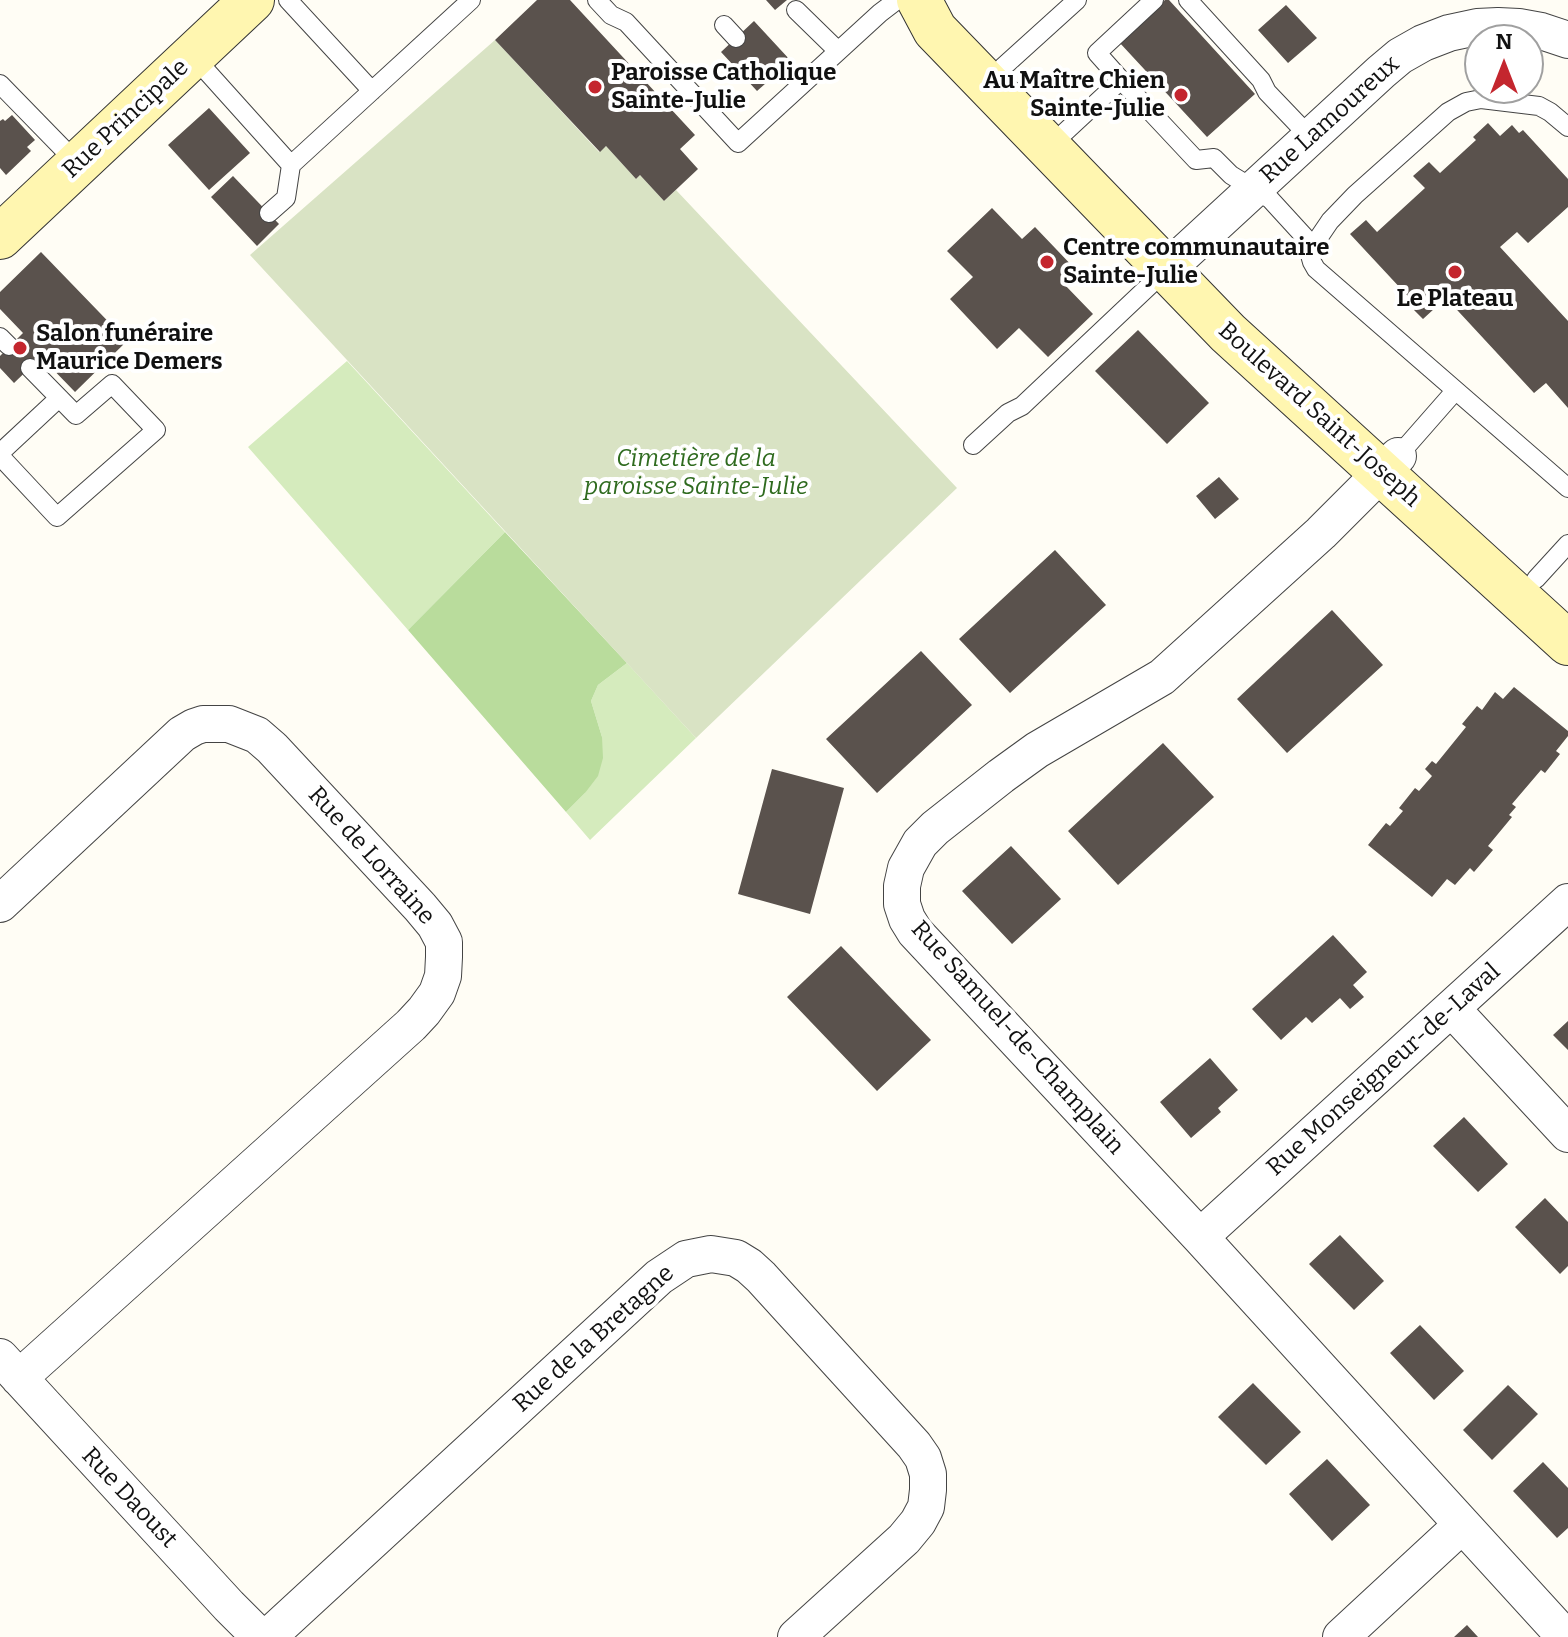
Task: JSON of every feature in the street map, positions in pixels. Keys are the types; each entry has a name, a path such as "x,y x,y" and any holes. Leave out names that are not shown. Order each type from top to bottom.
{"street":[{"name":"Rue Principale","path":"0,237 252,0"},
{"name":"Boulevard Saint-Joseph","path":"919,0 935,30 1174,262"},
{"name":"Boulevard Saint-Joseph","path":"931,0 952,14 1065,132 1174,262 1228,333 1568,607"},
{"name":"Rue Lamoureux","path":"1174,262 1390,64 1423,43 1464,30"},
{"name":"Rue Lamoureux","path":"1544,37 1568,40"},
{"name":"Boulevard Saint-Joseph","path":"1389,465 1568,643"},
{"name":"Rue Samuel-de-Champlain","path":"1389,465 1321,533 1180,663 1162,677 1037,750 935,828 920,843 906,868 902,904 915,932 1200,1237 1565,1637"},
{"name":"Rue de Lorraine","path":"0,904 182,734 194,727 219,723 249,731 272,748 420,907 444,942 443,976 437,993 411,1025 10,1368"},
{"name":"Rue Monseigneur-de-Laval","path":"1200,1237 1568,902"},
{"path":"1452,1009 1568,1134"},
{"name":"Rue de la Bretagne","path":"268,1637 659,1277 686,1259 711,1254 736,1258 761,1277 914,1445 923,1458 928,1474 926,1507 918,1522 904,1539 796,1637"},
{"name":"Rue Daoust","path":"10,1368 260,1637"},
{"path":"1341,1637 1462,1525"}],"lane":[{"path":"288,0 372,91"},
{"path":"269,213 286,198 291,165 471,0"},
{"path":"597,0 611,15 626,22 738,143 897,0"},
{"path":"1003,67 1077,0"},
{"path":"1154,0 1097,53 1196,160 1214,158 1231,175 1270,199 1313,246"},
{"path":"1188,0 1310,137"},
{"path":"796,10 838,51"},
{"path":"193,56 291,165"},
{"path":"1065,132 1121,80"},
{"path":"0,84 78,164"},
{"path":"1464,103 1448,112 1355,195 1330,221 1310,255 1316,269 1568,488"},
{"path":"1535,104 1568,127"},
{"path":"973,445 1008,413 1022,406 1174,262"},
{"path":"30,368 76,415 112,384 156,430 57,517 0,454 59,398"},
{"path":"1389,465 1455,391"},
{"path":"1536,579 1568,544"}],"green space":[{"name":"Cimetière de la paroisse Sainte-Julie","path":"495,40 599,152 606,146 636,179 640,175 664,201 676,190 957,488 696,738 250,255"},
{"path":"347,361 505,532 408,630 248,447"},
{"path":"505,532 627,663 598,685 591,701 602,737 603,758 598,776 566,812 408,630"},
{"path":"627,663 696,738 590,840 566,812 585,793 602,737 591,701 598,685"}],"building":[{"name":"Paroisse Catholique Sainte-Julie","path":"537,0 570,0 695,135 680,149 698,169 664,201 640,175 636,179 606,146 600,152 495,40"},
{"path":"766,0 787,0 775,10"},
{"path":"1165,0 1169,0 1255,94 1207,137 1119,42"},
{"path":"1286,5 1317,38 1288,63 1258,30"},
{"path":"754,21 791,61 757,91 721,52"},
{"path":"209,108 250,153 209,190 168,145"},
{"path":"12,115 35,140 27,147 31,151 6,175 0,168 0,121"},
{"name":"Le Plateau","path":"1488,123 1500,136 1512,125 1519,133 1523,130 1568,179 1568,207 1528,243 1517,232 1500,247 1568,321 1568,408 1546,383 1534,393 1446,298 1423,319 1414,310 1417,306 1350,234 1366,220 1377,232 1425,188 1413,176 1429,162 1440,173 1476,140 1473,137"},
{"path":"233,176 279,224 257,246 211,197"},
{"path":"992,208 1022,239 1035,227 1077,271 1063,283 1093,314 1048,357 1019,328 997,349 950,299 973,277 947,251"},
{"path":"41,252 127,341 75,392 41,357 14,383 0,368 0,356 23,333 0,309 0,292"},
{"path":"1138,330 1209,403 1167,444 1095,371"},
{"path":"1219,477 1239,499 1215,519 1196,496"},
{"path":"1055,550 1106,605 1010,693 959,639"},
{"path":"1332,610 1383,665 1287,753 1237,699"},
{"path":"921,651 972,705 877,793 826,739"},
{"path":"1514,687 1568,731 1568,736 1556,751 1560,754 1545,773 1541,770 1512,804 1516,807 1509,815 1512,817 1488,846 1493,850 1474,872 1470,868 1455,885 1447,879 1432,897 1368,845 1386,823 1390,826 1403,811 1399,808 1415,788 1419,791 1432,776 1425,769 1432,761 1436,764 1466,727 1462,724 1477,706 1482,710 1495,692 1503,699"},
{"path":"1163,743 1214,797 1118,885 1068,831"},
{"path":"772,769 844,788 810,914 738,894"},
{"path":"1011,846 1061,899 1012,944 962,891"},
{"path":"1333,935 1367,972 1353,985 1364,997 1350,1009 1340,998 1312,1023 1306,1017 1281,1040 1252,1009"},
{"path":"841,946 931,1040 877,1091 787,997"},
{"path":"1568,1021 1568,1050 1553,1035"},
{"path":"1210,1058 1238,1090 1218,1108 1221,1112 1191,1138 1160,1102"},
{"path":"1464,1117 1508,1164 1478,1192 1433,1146"},
{"path":"1545,1198 1568,1222 1568,1266 1560,1274 1515,1227"},
{"path":"1340,1235 1384,1281 1354,1310 1309,1264"},
{"path":"1420,1325 1464,1371 1434,1400 1390,1353"},
{"path":"1253,1383 1301,1432 1266,1465 1218,1417"},
{"path":"1508,1385 1538,1414 1492,1460 1463,1430"},
{"path":"1327,1459 1370,1505 1332,1541 1289,1494"},
{"path":"1543,1462 1568,1488 1568,1528 1557,1538 1513,1491"},
{"path":"1467,1625 1478,1637 1454,1637"}],"place":[{"name":"Paroisse Catholique Sainte-Julie","path":"595,87"},
{"name":"Au Maître Chien Sainte-Julie","path":"1181,95"},
{"name":"Centre communautaire Sainte-Julie","path":"1047,262"},
{"name":"Le Plateau","path":"1455,272"},
{"name":"Salon funéraire Maurice Demers","path":"20,348"}]}
